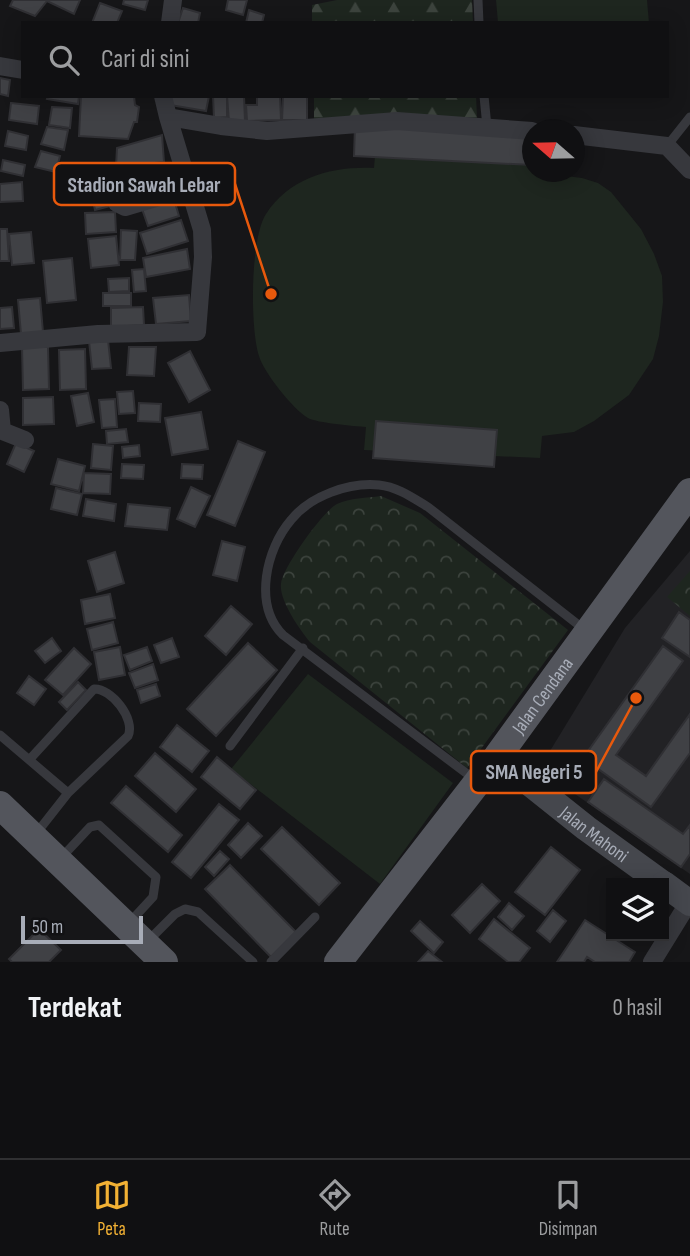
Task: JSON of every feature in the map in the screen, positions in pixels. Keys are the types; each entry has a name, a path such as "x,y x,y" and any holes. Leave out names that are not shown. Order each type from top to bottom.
{"main road":[{"name":"Jalan Cendana","path":"338,962 497,757 690,492"},
{"path":"0,805 145,944"}],"street":[{"path":"170,21 173,0"},
{"path":"0,66 21,70"},
{"path":"0,343 98,334 197,332 204,243 199,215 164,98"},
{"path":"169,117 221,127 267,131 397,121 522,130"},
{"path":"585,136 667,146 690,170"},
{"path":"109,175 117,203 125,207 189,188"},
{"path":"0,410 1,431 25,440"},
{"name":"Jalan Mahoni","path":"497,757 586,828 655,878"},
{"name":"Jalan Mahoni","path":"669,888 690,903"},
{"path":"652,962 690,903"}],"lane":[{"path":"478,0 479,21"},
{"path":"484,98 486,127"},
{"path":"667,146 690,117"},
{"path":"477,782 277,629 267,609 266,587 273,554 291,519 329,494 362,485 388,487 407,494 428,507 587,631"},
{"path":"230,746 303,648"},
{"path":"30,759 91,691 98,688 105,691 128,716 131,726 129,734 68,793 34,836"},
{"path":"0,735 68,793"},
{"path":"58,862 90,827 99,825 156,877 145,944"},
{"path":"145,944 175,914 185,909 198,912 253,962"},
{"path":"271,962 315,918"}],"shaded area":[{"path":"690,551 690,874 539,769 625,628"}],"green space":[{"path":"337,0 472,0 473,21 312,21 312,5"},
{"path":"496,0 647,0 649,21 498,21"},
{"path":"314,98 476,98 477,118 314,120"},
{"path":"377,131 522,138 522,182 585,182 585,179 598,183 611,192 641,229 662,276 663,302 653,359 629,395 574,432 542,436 540,458 364,450 366,427 313,420 302,413 273,381 262,363 256,343 253,284 261,226 276,201 300,183 328,172 374,168"},
{"path":"381,496 420,513 568,630 467,768 310,642 283,598 283,576 296,553 323,517 342,502"},
{"path":"690,571 690,616 667,597"},
{"path":"308,674 453,783 380,884 231,769"}],"building":[{"path":"13,0 80,0 74,14 47,1 35,16 10,6"},
{"path":"124,0 148,0 145,10 123,4"},
{"path":"228,0 247,0 243,15 226,10"},
{"path":"100,3 122,11 118,21 93,21"},
{"path":"183,8 200,13 198,21 179,21"},
{"path":"249,10 264,15 262,21 246,21"},
{"path":"0,78 10,80 8,96 0,94"},
{"path":"47,98 79,98 78,104"},
{"path":"81,98 134,98 135,105 139,107 137,122 134,122 128,139 79,136"},
{"path":"171,98 209,98 206,111 170,105"},
{"path":"213,98 227,98 227,117 214,118"},
{"path":"227,98 244,98 245,121 229,122"},
{"path":"257,98 280,98 281,120 247,121 246,105 257,105"},
{"path":"283,98 307,98 307,120 282,120"},
{"path":"11,103 39,106 37,124 9,120"},
{"path":"52,107 72,108 70,128 49,125"},
{"path":"355,126 522,134 522,164 354,156"},
{"path":"47,127 68,130 64,150 41,144"},
{"path":"8,131 28,136 26,150 5,146"},
{"path":"162,135 164,162 116,167 117,148"},
{"path":"41,151 60,156 56,172 35,167"},
{"path":"3,160 25,165 23,176 1,171"},
{"path":"106,172 114,205 95,210 88,176"},
{"path":"22,182 23,201 0,202 0,184"},
{"path":"173,196 179,216 148,226 141,206"},
{"path":"115,212 116,232 86,234 85,213"},
{"path":"181,220 188,241 147,254 140,233"},
{"path":"0,229 7,229 9,261 0,261"},
{"path":"121,230 137,231 135,260 120,260"},
{"path":"31,232 34,263 12,265 9,234"},
{"path":"116,236 119,265 91,268 88,239"},
{"path":"187,249 190,269 146,277 143,258"},
{"path":"72,258 76,300 47,303 43,261"},
{"path":"144,269 146,291 134,292 132,270"},
{"path":"129,278 129,291 109,292 108,279"},
{"path":"103,293 131,293 131,306 103,306"},
{"path":"189,295 191,321 156,324 153,298"},
{"path":"40,298 43,332 21,334 18,300"},
{"path":"12,307 14,328 0,329 0,308"},
{"path":"143,307 144,325 111,327 111,308"},
{"path":"108,340 111,368 92,369 89,341"},
{"path":"22,347 48,347 49,389 23,390"},
{"path":"129,347 156,347 154,376 127,375"},
{"path":"85,349 86,389 60,390 59,350"},
{"path":"190,351 210,390 189,402 168,363"},
{"path":"133,391 135,413 119,414 117,392"},
{"path":"88,393 94,422 77,426 71,396"},
{"path":"53,397 54,424 23,425 23,398"},
{"path":"115,399 117,427 102,428 99,400"},
{"path":"139,403 161,404 160,422 138,421"},
{"path":"201,412 208,449 172,455 165,418"},
{"path":"376,421 497,430 494,467 373,458"},
{"path":"126,429 128,442 107,444 106,431"},
{"path":"238,441 265,452 235,526 207,515"},
{"path":"16,443 34,451 24,472 7,464"},
{"path":"93,444 113,446 111,470 91,468"},
{"path":"139,445 140,456 123,458 122,447"},
{"path":"58,459 85,466 79,491 51,484"},
{"path":"122,464 144,465 143,479 121,478"},
{"path":"182,464 203,465 202,479 181,478"},
{"path":"84,473 111,474 110,494 83,493"},
{"path":"191,487 210,496 195,527 177,519"},
{"path":"56,488 82,494 77,515 51,509"},
{"path":"86,499 116,504 114,521 83,516"},
{"path":"128,504 170,508 167,530 125,526"},
{"path":"222,541 245,547 237,581 213,575"},
{"path":"115,552 124,583 97,592 88,561"},
{"path":"110,594 115,618 85,624 81,600"},
{"path":"231,606 252,624 226,655 205,636"},
{"path":"679,612 690,620 690,657 662,638"},
{"path":"113,622 118,643 92,650 87,629"},
{"path":"52,638 61,651 45,663 35,651"},
{"path":"172,638 179,657 161,663 154,645"},
{"path":"248,643 277,670 216,736 187,709"},
{"path":"663,646 683,661 616,755 646,776 690,714 690,753 651,807 583,758"},
{"path":"120,647 125,675 99,680 94,652"},
{"path":"147,647 152,661 130,670 124,655"},
{"path":"74,648 91,664 63,695 45,680"},
{"path":"153,664 158,680 135,688 129,673"},
{"path":"29,676 46,689 34,705 17,693"},
{"path":"78,682 86,690 67,710 59,702"},
{"path":"156,684 160,696 141,703 137,690"},
{"path":"177,725 209,751 192,772 160,747"},
{"path":"155,753 196,789 176,812 135,776"},
{"path":"217,757 256,790 240,809 201,777"},
{"path":"604,779 683,834 690,825 690,854 681,867 588,802"},
{"path":"126,786 182,835 168,852 111,803"},
{"path":"219,804 239,820 191,878 172,862"},
{"path":"248,823 262,836 241,858 228,845"},
{"path":"282,827 340,883 319,905 261,849"},
{"path":"551,847 580,870 545,915 515,892"},
{"path":"220,851 229,859 214,876 205,867"},
{"path":"230,865 296,932 271,957 205,889"},
{"path":"482,884 500,901 470,933 452,915"},
{"path":"509,903 524,916 512,930 498,917"},
{"path":"553,910 566,921 550,942 537,931"},
{"path":"494,919 530,948 519,962 508,962 479,939"},
{"path":"585,920 606,933 606,941 618,941 635,952 629,962 595,962 587,957 584,962 557,962"},
{"path":"420,921 443,942 434,953 411,931"},
{"path":"39,929 61,950 49,962 12,962 9,959"},
{"path":"428,951 442,962 418,962"}],"place":[{"name":"Stadion Sawah Lebar","path":"271,294"},
{"name":"SMA Negeri 5","path":"636,698"}]}
